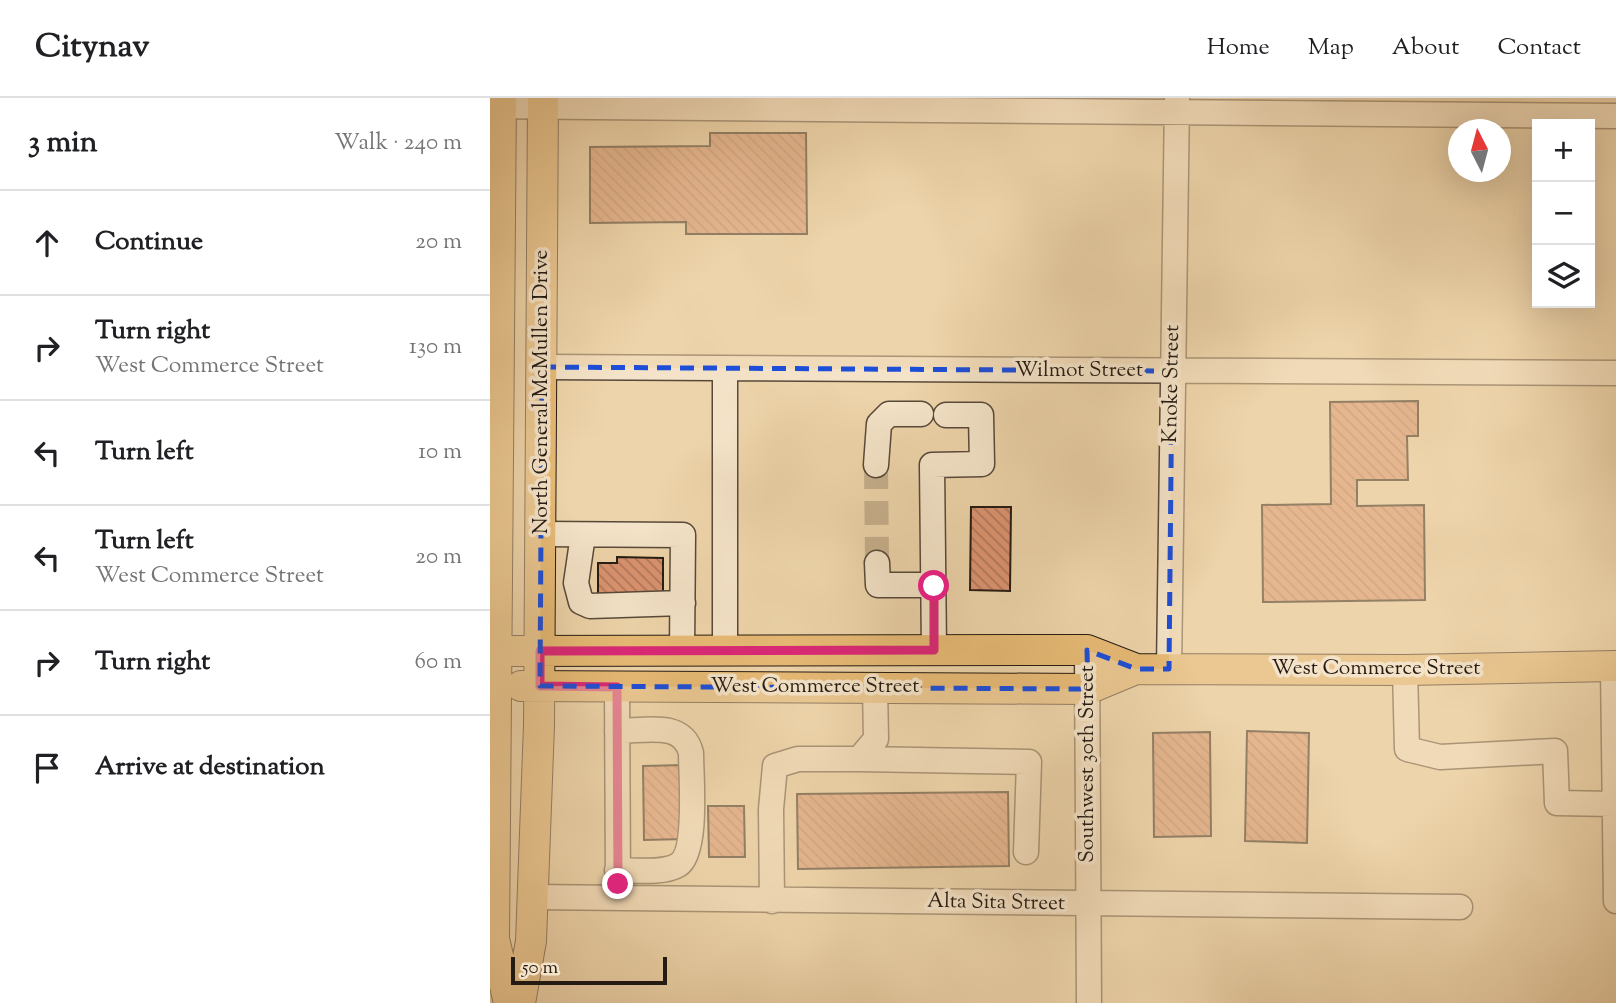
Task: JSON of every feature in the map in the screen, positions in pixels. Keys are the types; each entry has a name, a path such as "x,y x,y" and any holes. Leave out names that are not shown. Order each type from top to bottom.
{"main road":[{"name":"North General McMullen Drive","path":"520,1003 531,942 540,686 543,102"},
{"name":"North General McMullen Drive","path":"498,103 492,856 494,939 509,1003"},
{"name":"West Commerce Street","path":"493,651 1087,650 1136,669 1405,670 1615,666"},
{"name":"West Commerce Street","path":"493,686 1088,689 1136,669"}],"street":[{"path":"498,103 1177,106 1616,116"},
{"name":"Knoke Street","path":"1169,669 1177,106"},
{"name":"Wilmot Street","path":"542,367 1616,373"},
{"path":"724,370 724,649"},
{"path":"876,464 878,424 889,414 921,414"},
{"path":"934,650 932,465 982,464 981,415 946,415"},
{"path":"541,534 684,535 682,650"},
{"path":"583,535 576,583 581,602 590,606 683,603"},
{"path":"877,563 878,585 934,586"},
{"name":"Southwest 30th Street","path":"1087,650 1088,1003"},
{"path":"1615,666 1613,804 1616,901"},
{"path":"1405,670 1408,749 1440,757 1555,751 1557,803 1613,804"},
{"path":"617,687 618,899"},
{"path":"859,759 876,739 875,688"},
{"path":"617,731 676,731 688,740 691,753 691,838 687,855 679,865 668,869 617,870"},
{"path":"772,901 771,809 775,766 798,759 1028,762 1026,852"},
{"name":"Alta Sita Street","path":"533,897 1460,907"}],"highlighted area":[{"path":"542,367 1172,371 1169,669 1136,669 1087,650 1088,689 540,686"}],"building":[{"path":"710,133 806,133 807,234 686,234 686,222 590,223 590,147 710,146"},
{"path":"1418,401 1418,436 1407,436 1408,480 1357,480 1357,506 1424,505 1425,600 1263,602 1262,505 1331,504 1330,402"},
{"path":"971,507 1011,507 1010,591 970,590"},
{"path":"617,557 663,558 663,596 598,596 598,563 617,563"},
{"path":"1247,731 1309,733 1307,843 1245,841"},
{"path":"1210,732 1211,836 1154,837 1153,733"},
{"path":"684,765 685,839 644,840 643,766"},
{"path":"1008,792 1009,866 798,869 797,794"},
{"path":"708,806 744,806 745,857 709,857"}],"tunnel":[{"path":"876,465 877,563"}],"route":[{"path":"618,884 617,687 540,686 540,651 934,650 934,586"}]}
